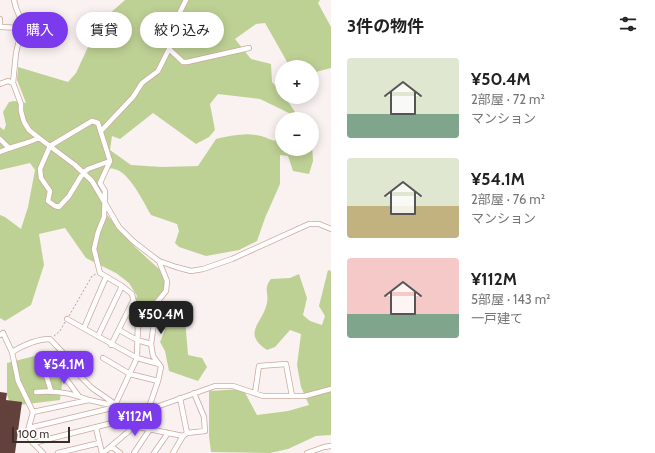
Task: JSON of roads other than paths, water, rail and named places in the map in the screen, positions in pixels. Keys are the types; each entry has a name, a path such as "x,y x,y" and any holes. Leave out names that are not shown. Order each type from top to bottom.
{"street":[{"path":"14,0 18,12"},
{"path":"101,131 133,97 142,83 158,71 169,49 172,28 186,0"},
{"path":"0,19 0,26 12,27"},
{"path":"17,48 14,83 21,104 24,122 29,130 92,181 119,227 133,241 159,261 191,271 203,269 232,259 309,224 319,224 331,229"},
{"path":"169,49 183,62 187,62 250,48"},
{"path":"0,84 8,81 14,83"},
{"path":"110,161 88,169 83,173 69,196 60,207 55,206 48,201 50,191 41,178 40,169 50,146 92,121 98,123 110,161 100,183 105,191 104,217 98,232 94,249 100,273 122,286 132,294 138,320 136,358 118,405"},
{"path":"0,152 39,138"},
{"path":"0,139 9,148"},
{"path":"148,410 161,367 153,356 151,344 157,302 166,290 167,280 159,261"},
{"path":"84,328 106,277"},
{"path":"98,336 122,286"},
{"path":"111,345 134,301"},
{"path":"67,319 136,358 159,364"},
{"path":"119,330 137,340 151,344"},
{"path":"0,335 3,333 12,352 18,381 33,412 27,434 33,444 43,453"},
{"path":"12,352 21,346 30,343 50,340 69,359 81,377 92,388 138,417"},
{"path":"50,357 78,395"},
{"path":"103,358 130,374 158,381"},
{"path":"255,393 259,366 286,364 292,396"},
{"path":"46,375 51,391"},
{"path":"33,444 138,417 148,410 215,386 226,385 263,396 305,396 331,389"},
{"path":"36,392 51,391 78,395 89,400 118,405"},
{"path":"134,426 185,435 205,431 204,417 194,393"},
{"path":"173,453 185,435 180,398"},
{"path":"33,412 89,400"},
{"path":"29,428 118,405"},
{"path":"96,428 102,453 112,447 134,426 138,417"},
{"path":"134,453 150,429"},
{"path":"154,453 168,433"},
{"path":"58,453 99,443"},
{"path":"307,453 331,446"},
{"path":"112,447 118,453"}]}
